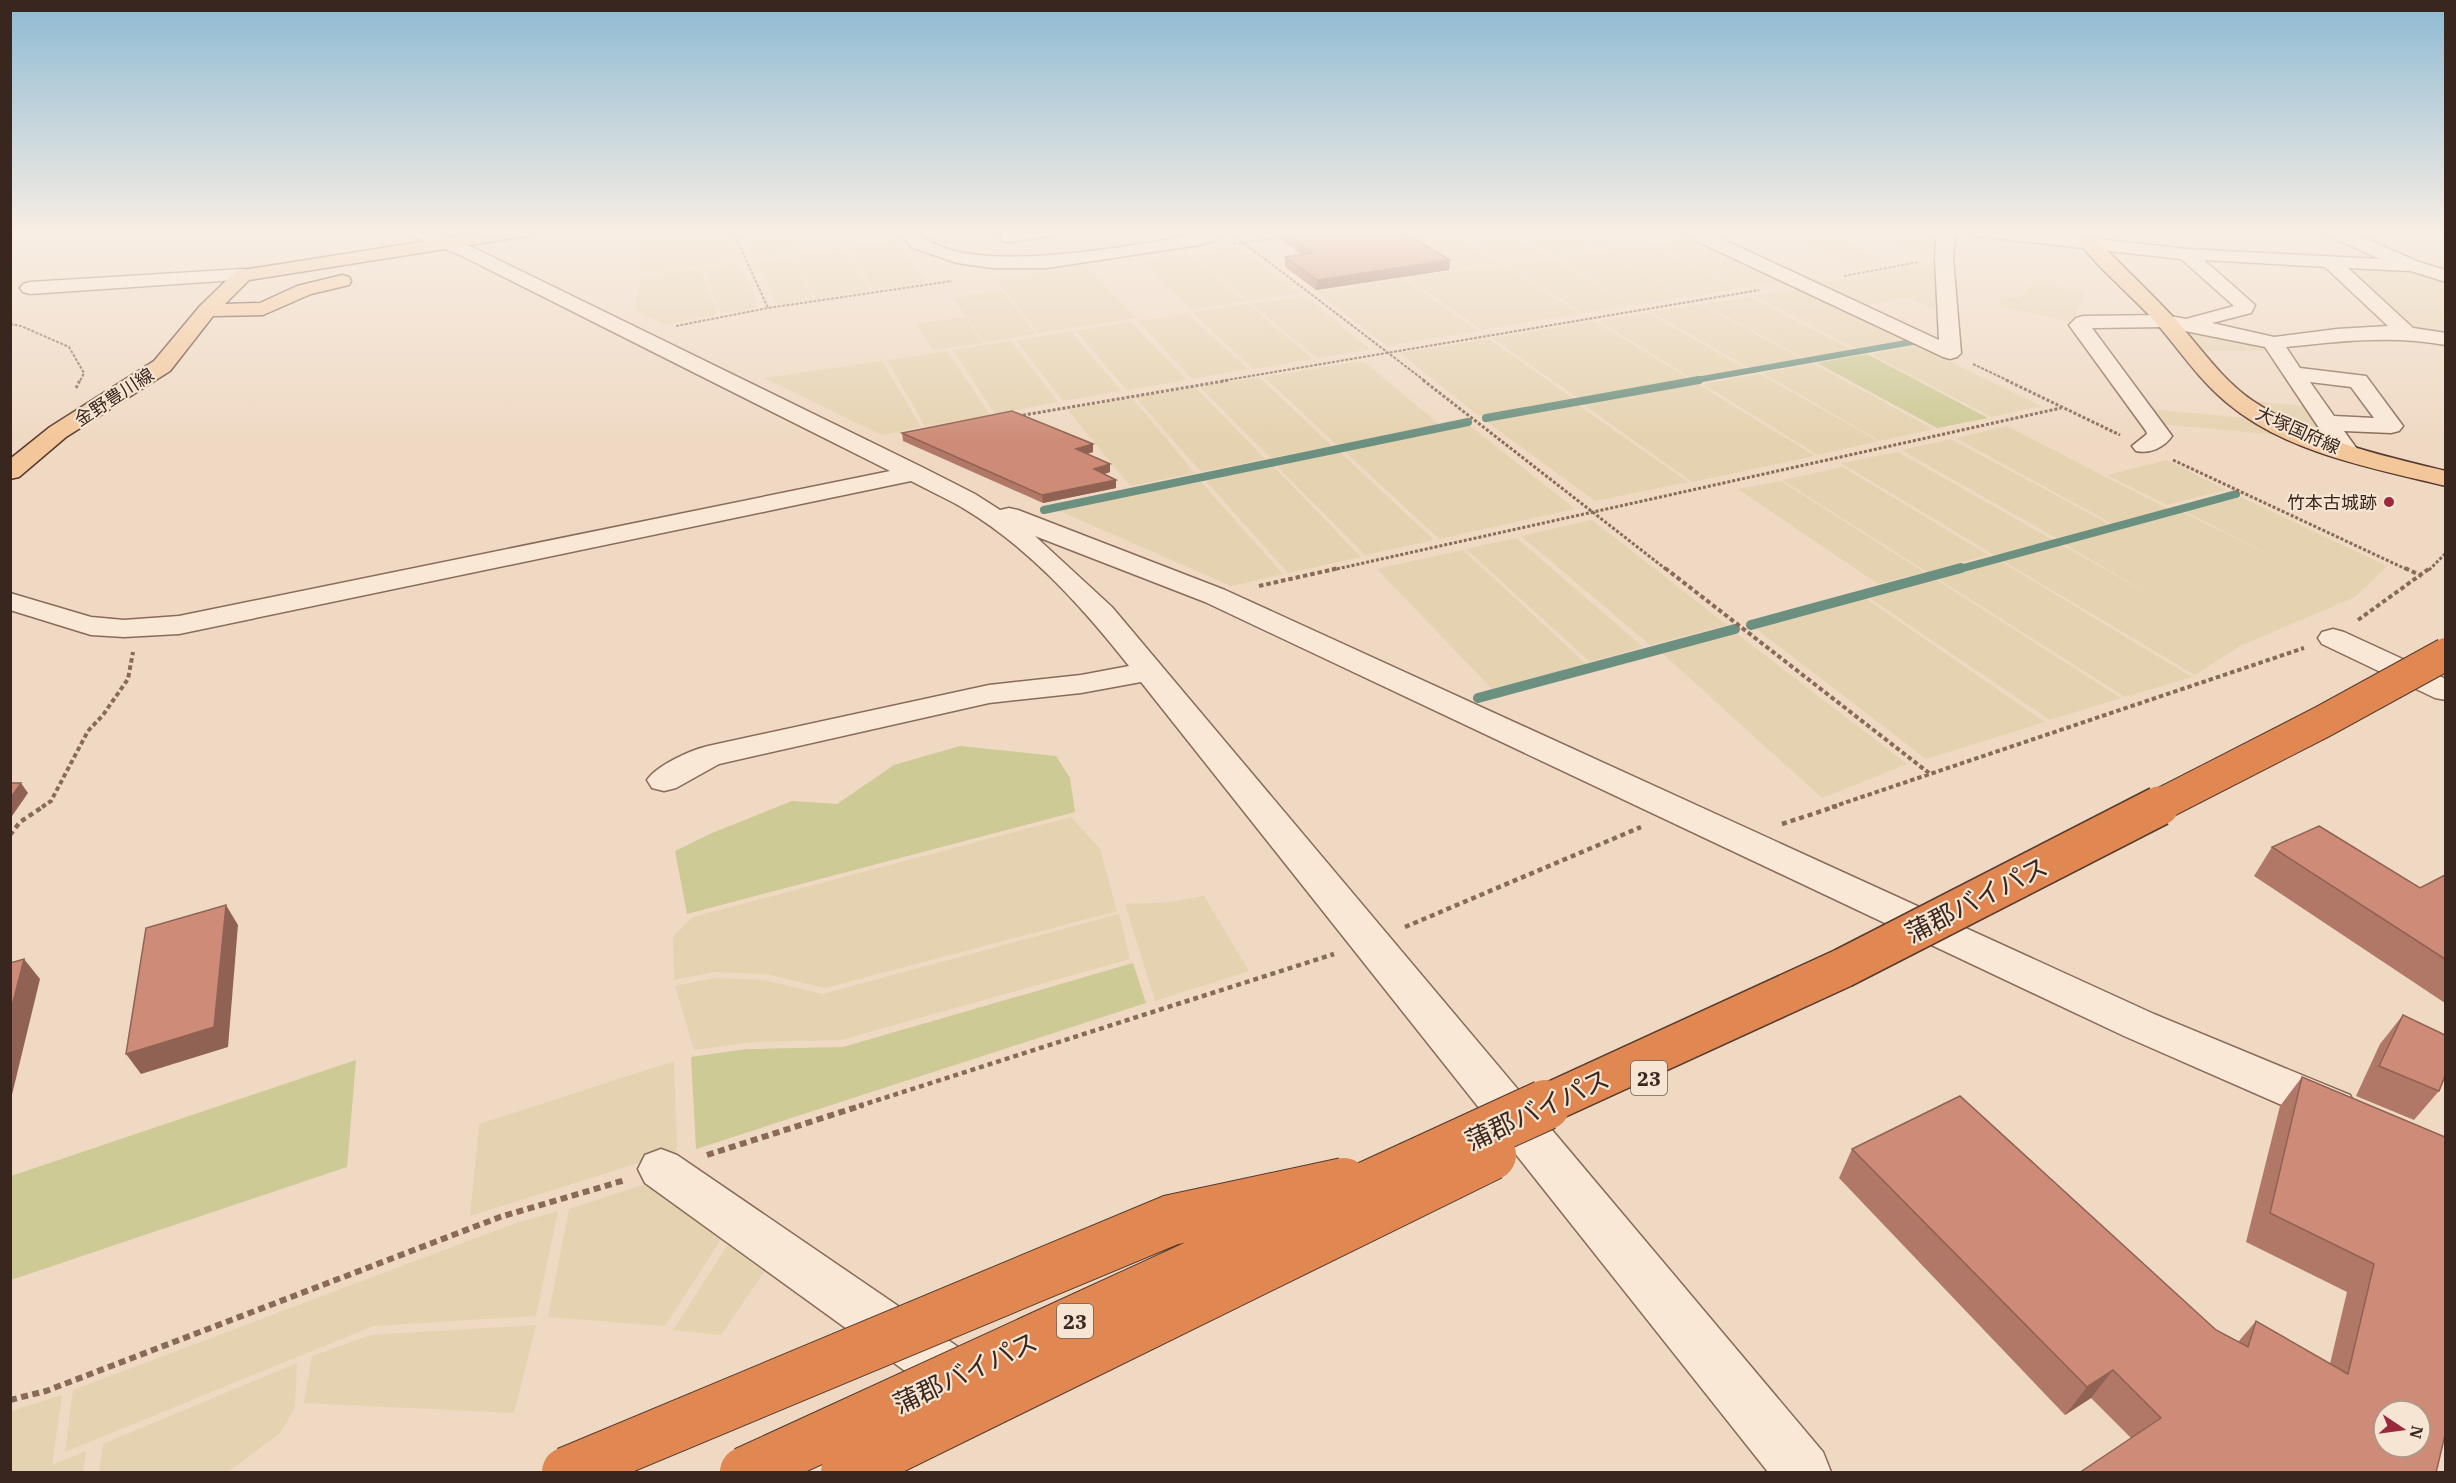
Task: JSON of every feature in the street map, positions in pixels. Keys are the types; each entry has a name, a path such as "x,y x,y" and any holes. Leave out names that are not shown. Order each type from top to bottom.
{"highway":[{"name":"蒲郡バイパス","path":"745,1473 1844,968 2322,722 2445,654"},
{"name":"蒲郡バイパス","path":"846,1473 1551,1125 1872,972 2260,774 2445,673"},
{"path":"567,1473 1172,1220 1404,1170"}],"main road":[{"name":"金野豊川線","path":"10,472 58,432 162,366 217,300"},
{"path":"207,310 263,309 282,300"},
{"name":"大塚国府線","path":"2153,300 2176,323 2226,390 2244,405 2296,433 2348,453 2445,478"}],"street":[{"path":"564,300 966,499 1020,536 1064,575 1102,613 1150,671 1369,943 1803,1473"},
{"path":"1837,300 1950,353 1947,300"},
{"path":"2176,323 2244,309 2245,305 2239,300"},
{"path":"2371,300 2406,332"},
{"path":"2144,446 2160,436 2079,326 2090,320 2176,323 2258,338 2272,343 2342,334 2406,332 2445,339"},
{"path":"2272,343 2348,453"},
{"path":"2295,375 2358,381 2391,426 2328,423"},
{"path":"10,601 82,624 117,628 209,620 915,472"},
{"path":"966,499 1215,596 2139,1024 2369,1124"},
{"path":"1064,575 1091,567 1130,563"},
{"path":"2333,638 2445,691"},
{"path":"664,780 708,756 989,694 1082,684 1150,671"},
{"path":"661,1169 996,1404 883,1473"}],"path":[{"path":"716,317 768,308 764,300"},
{"path":"1320,300 1595,512 1750,636 1929,772"},
{"path":"1012,417 1696,300"},
{"path":"10,324 21,326 69,347 84,373 74,392"},
{"path":"1950,353 2061,408 2422,576"},
{"path":"1215,596 2061,408"},
{"path":"1740,838 1929,772 2333,638 2422,576 2445,553"},
{"path":"10,835 20,822 51,801 88,731 104,715 128,679 136,628"},
{"path":"10,1400 46,1391 500,1217 661,1169 1369,943 1680,810"}],"shaded area":[{"path":"636,300 712,300 717,314 665,325 636,311"},
{"path":"716,300 755,300 758,307 721,314"},
{"path":"775,300 806,300 778,305"},
{"path":"955,300 1010,300 1036,334 984,342"},
{"path":"1012,300 1119,300 1136,318 1038,333"},
{"path":"1183,300 1245,301 1192,309"},
{"path":"1276,300 1309,300 1370,349 1317,358 1251,304"},
{"path":"1328,300 1434,300 1478,331 1387,346"},
{"path":"1439,300 1558,300 1580,314 1482,330"},
{"path":"1563,300 1625,300 1634,305 1583,313"},
{"path":"1628,300 1665,300 1636,305"},
{"path":"1728,300 1756,300 1855,351 1806,359 1703,304"},
{"path":"1763,300 1821,300 1906,341 1857,349"},
{"path":"1844,300 1891,300 1859,307"},
{"path":"1913,300 1941,300 1942,313"},
{"path":"2000,300 2081,300 2072,322 1998,306"},
{"path":"2373,300 2445,300 2445,337 2400,328"},
{"path":"1248,304 1313,359 1253,369 1193,313"},
{"path":"1700,304 1802,359 1750,368 1651,312"},
{"path":"1648,313 1746,369 1693,379 1599,321"},
{"path":"1188,314 1248,369 1192,379 1138,321"},
{"path":"965,317 983,343 933,350 916,324"},
{"path":"1595,321 1689,379 1578,398 1492,338"},
{"path":"1131,322 1187,380 1127,390 1076,331"},
{"path":"2177,324 2258,340 2272,351 2205,351"},
{"path":"1071,331 1121,391 1063,401 1016,340"},
{"path":"1489,339 1574,399 1479,416 1400,353"},
{"path":"1011,341 1058,402 995,414 953,350"},
{"path":"1915,345 2041,406 1991,417 1871,354"},
{"path":"947,351 990,415 925,426 887,360"},
{"path":"1867,354 1988,418 1937,428 1817,363"},
{"path":"882,361 921,427 882,435 764,378"},
{"path":"1363,361 1439,424 1337,445 1264,377"},
{"path":"1814,364 1933,429 1880,441 1763,373"},
{"path":"1760,374 1878,441 1818,455 1703,384"},
{"path":"1259,377 1332,446 1271,458 1200,387"},
{"path":"1698,384 1815,456 1692,482 1583,404"},
{"path":"1196,388 1265,459 1201,472 1135,397"},
{"path":"1132,398 1195,473 1130,486 1068,410"},
{"path":"2254,401 2304,406 2324,436 2316,435 2277,416"},
{"path":"1578,405 1688,482 1595,501 1487,422"},
{"path":"2149,409 2245,418 2280,435 2160,424"},
{"path":"1469,425 1575,509 1439,539 1344,451"},
{"path":"2007,426 2168,509 2111,523 1956,438"},
{"path":"1951,439 2109,524 2056,538 1901,450"},
{"path":"1340,452 1434,540 1365,555 1277,466"},
{"path":"1898,452 2053,540 1994,555 1841,463"},
{"path":"2167,460 2226,490 2167,505 2107,475"},
{"path":"1273,466 1361,557 1288,573 1206,481"},
{"path":"1843,467 1988,555 1927,572 1782,480"},
{"path":"1781,481 1924,572 1878,584 1738,489"},
{"path":"1201,482 1283,574 1231,586 1057,510"},
{"path":"2241,497 2387,566 2355,597 2240,646 2195,675 2003,561 2062,545 2167,604 2064,544 2182,512 2282,561 2186,512"},
{"path":"1592,520 1727,625 1650,645 1521,536"},
{"path":"1516,538 1643,647 1590,662 1466,549"},
{"path":"1463,550 1586,664 1492,689 1377,569"},
{"path":"2000,561 2192,677 2125,697 1937,578"},
{"path":"1935,579 2121,698 2050,720 1868,597"},
{"path":"1865,598 2045,722 1926,759 1755,628"},
{"path":"1736,633 1907,764 1822,798 1662,653"},
{"path":"960,746 1056,756 1070,778 1075,812 687,914 675,851 712,833 792,801 837,804 894,765"},
{"path":"1071,817 1100,849 1117,911 825,988 766,974 714,972 674,980 673,937 693,917"},
{"path":"1204,896 1249,971 1155,1001 1125,904 1170,902"},
{"path":"1119,914 1130,959 841,1040 752,1042 694,1050 675,986 714,978 764,980 822,994"},
{"path":"1133,963 1146,1003 696,1149 691,1057 747,1049 843,1047"},
{"path":"356,1060 347,1167 11,1280 11,1176"},
{"path":"674,1061 677,1151 470,1216 479,1124"},
{"path":"657,1180 729,1227 665,1326 548,1317 569,1209"},
{"path":"558,1211 536,1316 373,1326 65,1452 73,1390 513,1224"},
{"path":"736,1232 773,1259 721,1335 673,1330"},
{"path":"536,1325 514,1413 304,1403 312,1356 371,1335"},
{"path":"297,1363 295,1408 280,1433 228,1472 99,1472 103,1444"},
{"path":"62,1395 52,1465 86,1451 83,1472 11,1472 11,1411"}],"building":[{"path":"1012,411 1093,444 1076,449 1110,464 1094,469 1116,480 1042,495 902,433"},
{"path":"10,783 21,783 10,799"},
{"path":"2319,826 2420,888 2445,875 2445,959 2272,847"},
{"path":"226,905 214,1027 126,1054 146,928"},
{"path":"24,959 10,1014 10,963"},
{"path":"2403,1015 2445,1035 2445,1076 2439,1091 2379,1066"},
{"path":"2302,1077 2445,1137 2445,1435 2436,1473 2079,1473 2161,1418 2113,1370 2087,1387 1852,1149 1960,1096 2216,1330 2248,1347 2256,1321 2348,1374 2374,1264 2270,1213"}],"waterway":[{"path":"1691,381 1912,342"},
{"path":"1486,418 1699,380"},
{"path":"1044,510 1468,422"},
{"path":"1956,570 2236,494"},
{"path":"1751,625 1961,568"},
{"path":"1478,698 1735,629"}],"place":[{"name":"竹本古城跡","path":"2389,502"}]}
